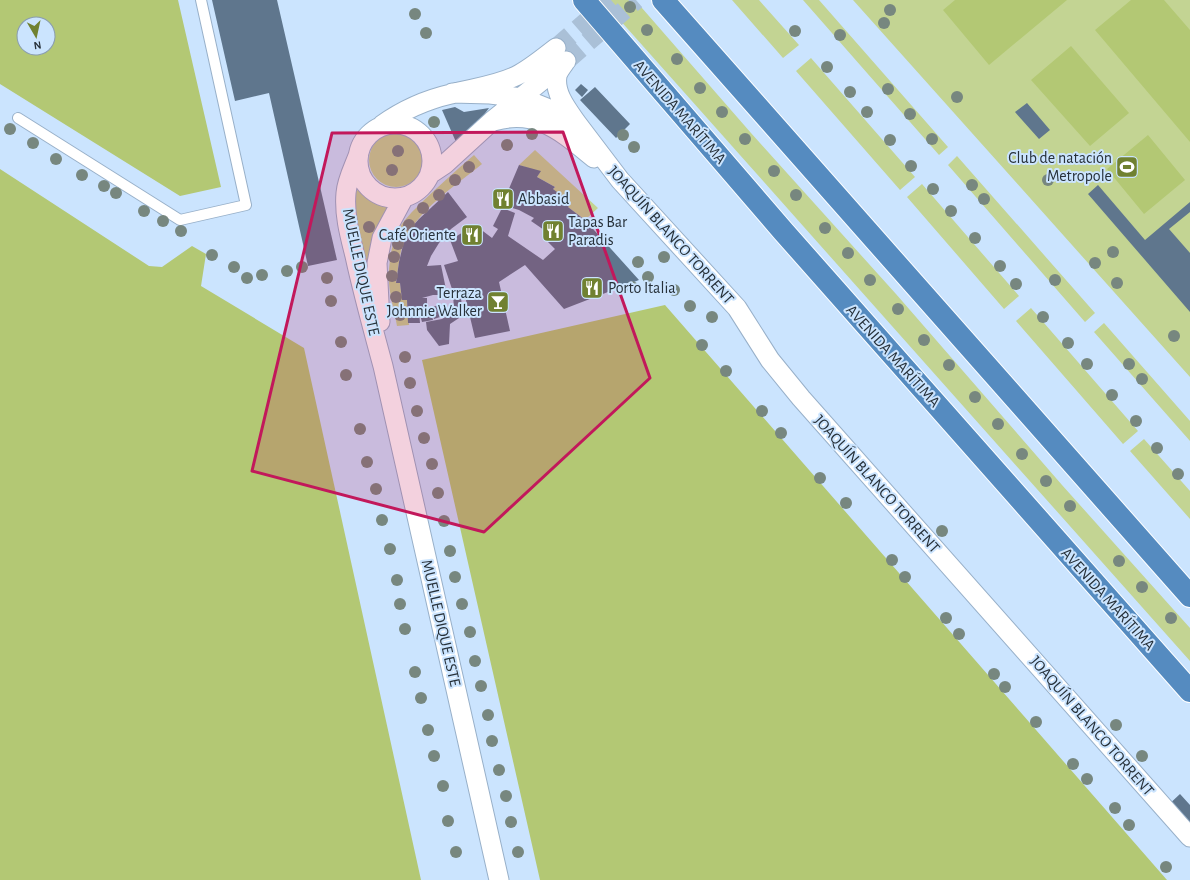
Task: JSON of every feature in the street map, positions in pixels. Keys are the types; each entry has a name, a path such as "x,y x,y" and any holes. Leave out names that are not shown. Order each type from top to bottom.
{"highway":[{"path":"578,0 600,18"},
{"path":"584,0 600,18"},
{"path":"663,0 1190,596"},
{"name":"AVENIDA MARÍTIMA","path":"600,18 783,231 1190,692"}],"street":[{"path":"375,129 386,124 398,123 409,126 419,132 427,140 432,151 433,162 430,174 424,184 415,192 404,197 392,198 380,195 370,188 363,179 359,168 358,156 365,140 375,129 400,113 423,102 490,85 517,76 561,55"},
{"path":"430,174 445,164 492,121 522,98 561,55"},
{"name":"JOAQUÍN BLANCO TORRENT","path":"561,55 557,84 560,97 576,122 620,180 737,308 770,360 801,398 1190,837"},
{"name":"JOAQUÍN BLANCO TORRENT","path":"452,94 490,94 522,98 564,115 576,122"},
{"path":"492,121 514,116 538,120 552,126 570,138 620,180"},
{"name":"MUELLE DIQUE ESTE","path":"358,156 348,178 346,211 361,284 382,366 499,880"},
{"name":"MUELLE DIQUE ESTE","path":"382,366 377,263 382,238 404,197"}],"lane":[{"path":"18,118 180,220 246,205 201,0"}],"highlighted area":[{"path":"563,132 650,378 484,532 252,471 332,133"}],"shaded area":[{"path":"0,0 178,0 221,187 180,196 0,84"},
{"path":"602,0 635,0 751,133 896,294 1062,485 1190,628 1190,661"},
{"path":"732,0 759,0 799,45 783,58"},
{"path":"803,0 819,0 948,147 939,155"},
{"name":"Club de natación Metropole","path":"853,0 1190,0 1190,377"},
{"path":"955,0 1067,0 989,65 943,10"},
{"path":"1131,0 1164,0 1190,30 1190,142 1095,30"},
{"path":"1071,46 1129,113 1090,146 1031,80"},
{"path":"811,58 915,177 900,190 796,71"},
{"path":"391,133 401,133 411,137 419,145 423,155 423,165 419,175 411,183 401,187 391,187 381,183 373,175 369,165 369,155 373,145 381,137"},
{"path":"1148,135 1185,180 1144,214 1107,169"},
{"path":"535,150 598,208 585,220 568,207 553,189 555,187 537,177 540,172 519,165"},
{"path":"474,155 482,164 437,200 427,210 409,232 403,244 396,283 400,283 402,300 407,300 409,325 397,326 390,291 389,264 397,233 405,220 415,209"},
{"path":"957,156 1095,313 1085,322 948,165"},
{"path":"0,169 149,266 162,267 192,246 206,254 201,286 304,348 421,880 0,880"},
{"path":"922,184 1019,296 1004,309 907,197"},
{"path":"357,190 388,209 368,274 361,249 352,200 355,191"},
{"path":"665,305 1167,880 540,880 422,360"},
{"path":"1031,308 1138,431 1123,444 1016,321"},
{"path":"1104,323 1190,421 1190,441 1094,332"},
{"path":"1144,439 1190,491 1190,519 1130,451"}],"building":[{"path":"212,0 277,0 337,260 308,266 269,93 235,101"},
{"path":"581,84 588,90 582,97 575,90"},
{"path":"595,87 630,124 616,138 580,100"},
{"path":"1027,103 1050,130 1039,139 1015,112"},
{"path":"455,107 464,112 489,108 478,123 456,142 442,110"},
{"path":"519,165 541,171 537,177 555,187 553,189 571,203 568,207 585,220 639,280 564,309 525,265 499,282 510,331 475,338 465,296 461,297 462,308 459,318 450,324 449,344 439,346 427,330 426,322 442,319 454,312 453,292 444,265 458,261 450,240 475,225 492,238 498,229 493,226 502,208 515,213 508,236 543,260 555,249 543,237 547,232 531,221 534,218 519,210 502,205"},
{"path":"1098,185 1145,240 1190,202 1190,212 1169,229 1190,253 1190,312 1088,194"},
{"path":"448,192 467,217 451,229 439,243 427,266 441,265 448,299 439,295 422,298 427,298 427,309 416,309 416,311 419,311 420,323 408,323 407,300 402,300 400,283 396,283 403,245 411,228"},
{"path":"439,305 443,316 434,319 430,308 433,320 422,322 419,311"},
{"path":"1180,794 1190,805 1190,834 1165,808"}],"tunnel":[{"path":"556,48 611,0"},
{"path":"566,61 636,0"}],"place":[{"name":"Club de natación Metropole","path":"1127,167"},
{"name":"Abbasid","path":"503,199"},
{"name":"Tapas Bar Paradis","path":"553,231"},
{"name":"Café Oriente","path":"472,235"},
{"name":"Porto Italia","path":"592,288"},
{"name":"Terraza Johnnie Walker","path":"498,302"}]}
